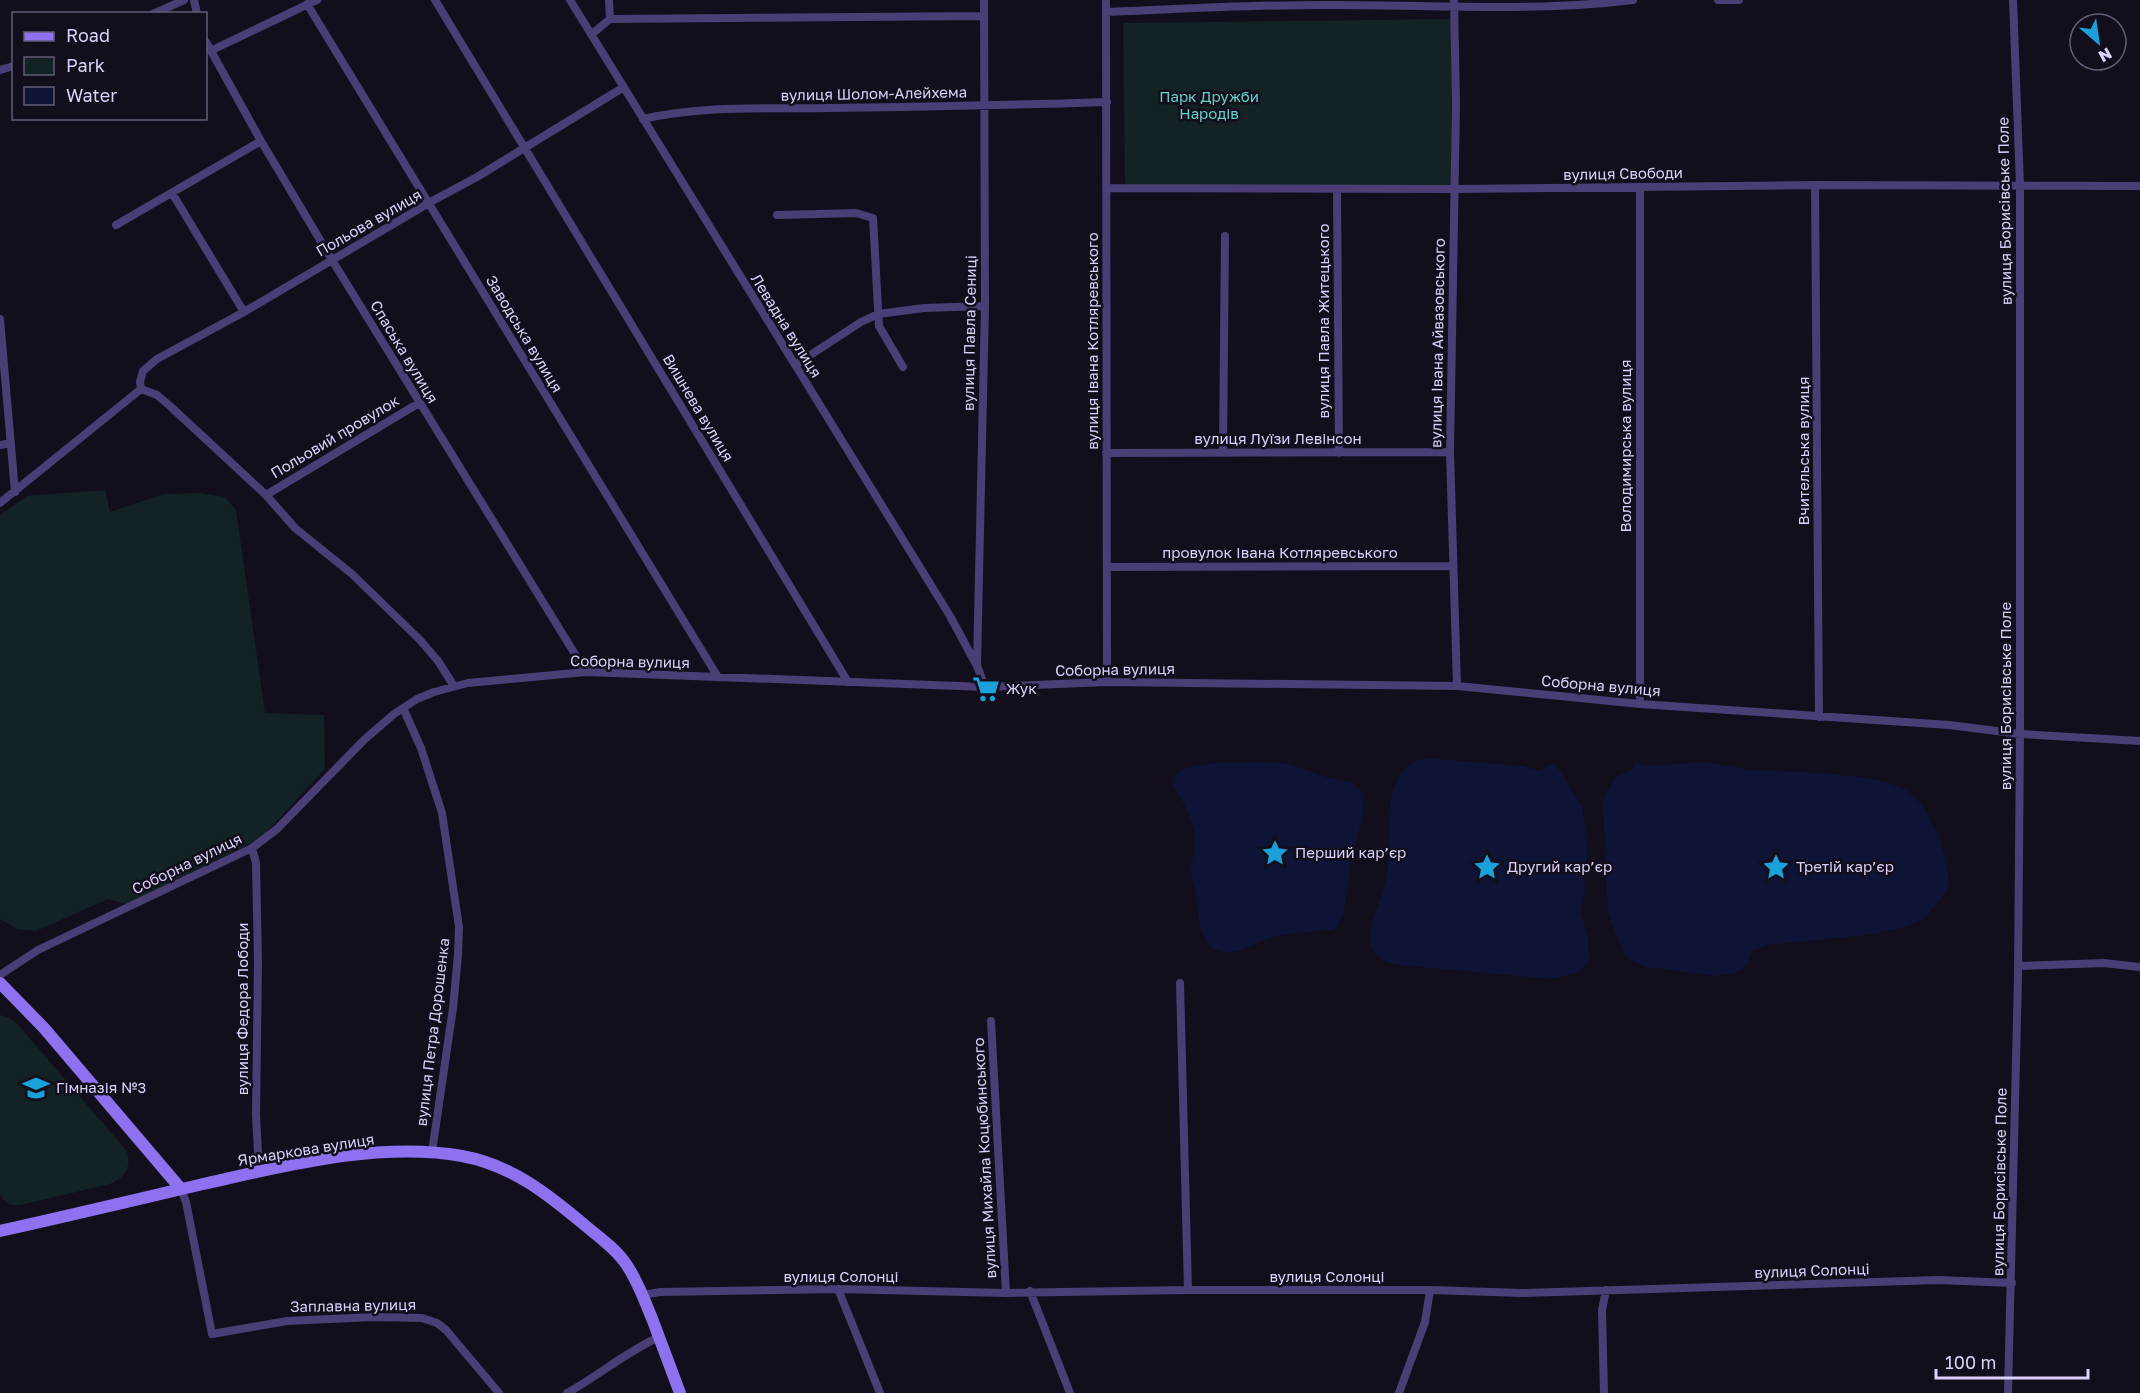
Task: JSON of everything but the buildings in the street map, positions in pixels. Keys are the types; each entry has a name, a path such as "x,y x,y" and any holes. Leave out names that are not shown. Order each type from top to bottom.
{"main road":[{"path":"0,982 44,1028 181,1189"},
{"name":"Ярмаркова вулиця","path":"0,1231 259,1172 359,1155 432,1152 462,1156 486,1162 530,1182 570,1212 620,1256 643,1295 680,1393"}],"street":[{"path":"157,12 184,0"},
{"path":"210,51 316,0"},
{"name":"Вишнева вулиця","path":"435,0 848,682"},
{"name":"Левадна вулиця","path":"570,0 950,616 977,666"},
{"path":"609,0 610,19"},
{"name":"вулиця Павла Сениці","path":"977,666 985,306 984,0"},
{"name":"вулиця Івана Котляревського","path":"1106,0 1107,682"},
{"path":"1106,12 1221,4 1336,2 1593,4 1633,0"},
{"path":"1718,0 1739,0"},
{"name":"вулиця Борисівське Поле","path":"2008,1393 2018,966 2020,734 2020,186 2013,0"},
{"name":"Заводська вулиця","path":"307,4 718,677"},
{"name":"вулиця Івана Айвазовського","path":"1454,4 1456,74 1450,452 1456,686"},
{"path":"592,34 610,19 984,16"},
{"name":"Спаська вулиця","path":"207,44 332,260 586,672"},
{"name":"Польова вулиця","path":"0,503 141,389 141,376 152,362 244,312 429,203 470,182 624,87"},
{"name":"вулиця Шолом-Алейхема","path":"643,119 673,114 738,110 1107,102"},
{"path":"116,225 261,141"},
{"name":"Вчительська вулиця","path":"1815,185 1819,717"},
{"name":"вулиця Свободи","path":"1107,188 2140,186"},
{"name":"Володимирська вулиця","path":"1640,187 1640,704"},
{"name":"вулиця Павла Житецького","path":"1337,189 1339,453"},
{"path":"172,192 244,312"},
{"path":"777,215 856,213 873,218 881,332 903,367"},
{"path":"1223,452 1225,236"},
{"path":"795,365 861,322 878,314 924,308 985,306"},
{"path":"0,319 15,492"},
{"path":"141,389 157,395 170,406 266,495 295,528 352,574 420,639 453,686"},
{"name":"Польовий провулок","path":"266,495 419,402"},
{"path":"0,445 11,443"},
{"name":"вулиця Луїзи Левінсон","path":"1106,453 1450,452"},
{"name":"провулок Івана Котляревського","path":"1107,567 1453,566"},
{"path":"977,666 985,687"},
{"name":"Соборна вулиця","path":"0,982 38,950 252,848 277,829 364,740 403,708 425,695 453,686 490,680 586,672 985,687 1107,682 1456,686 1640,704 1948,725 2020,734 2140,741"},
{"name":"вулиця Петра Дорошенка","path":"403,708 421,748 442,813 459,927 453,1008 432,1152"},
{"name":"вулиця Федора Лободи","path":"252,848 256,863 258,963 256,1115 259,1172"},
{"path":"2018,966 2104,963 2140,967"},
{"path":"1180,983 1188,1290"},
{"name":"вулиця Михайла Коцюбинського","path":"991,1021 1006,1293"},
{"name":"Заплавна вулиця","path":"181,1189 186,1202 212,1334 287,1321 374,1317 422,1318 437,1323 446,1330 499,1393"},
{"name":"вулиця Солонці","path":"643,1295 660,1292 838,1289 1006,1293 1030,1291 1430,1290 1502,1293 1939,1280 2012,1283"},
{"path":"838,1289 880,1393"},
{"path":"1399,1393 1428,1315 1430,1290"},
{"path":"1604,1393 1602,1310 1606,1290"},
{"path":"1030,1291 1070,1393"},
{"path":"567,1393 598,1375 636,1348 659,1337"}],"green space":[{"name":"Парк Дружби Народів","path":"1452,19 1451,186 1125,189 1123,23"},
{"path":"105,490 110,512 164,494 200,493 225,497 236,510 265,713 324,715 325,769 261,838 126,904 108,899 36,931 17,929 0,919 0,515 27,496"},
{"name":"Гімназія №3","path":"0,1015 10,1018 19,1026 126,1150 129,1161 124,1175 110,1184 21,1205 11,1205 4,1200 0,1194"}],"water":[{"name":"Другий кар’єр","path":"1427,758 1521,766 1539,770 1552,764 1558,768 1582,806 1588,852 1584,877 1585,891 1580,912 1588,936 1589,960 1587,965 1577,973 1550,979 1400,965 1383,960 1375,954 1370,938 1387,875 1390,807 1394,789 1400,775 1411,764"},
{"name":"Третій кар’єр","path":"1636,762 1643,765 1708,763 1750,770 1823,773 1866,778 1902,788 1922,805 1938,833 1946,860 1949,881 1947,890 1922,920 1901,928 1867,935 1767,945 1752,951 1748,964 1734,973 1717,976 1647,967 1630,960 1624,954 1608,913 1604,797 1617,776 1631,770"},
{"name":"Перший кар’єр","path":"1214,763 1290,764 1325,777 1353,783 1363,794 1364,810 1350,869 1343,916 1338,926 1334,929 1279,936 1242,950 1223,952 1209,944 1201,930 1191,874 1195,844 1194,828 1173,784 1175,775 1189,767"}],"place":[{"name":"Жук","path":"986,689"},
{"name":"Перший кар’єр","path":"1275,853"},
{"name":"Другий кар’єр","path":"1487,867"},
{"name":"Третій кар’єр","path":"1776,867"},
{"name":"Гімназія №3","path":"36,1088"}]}
